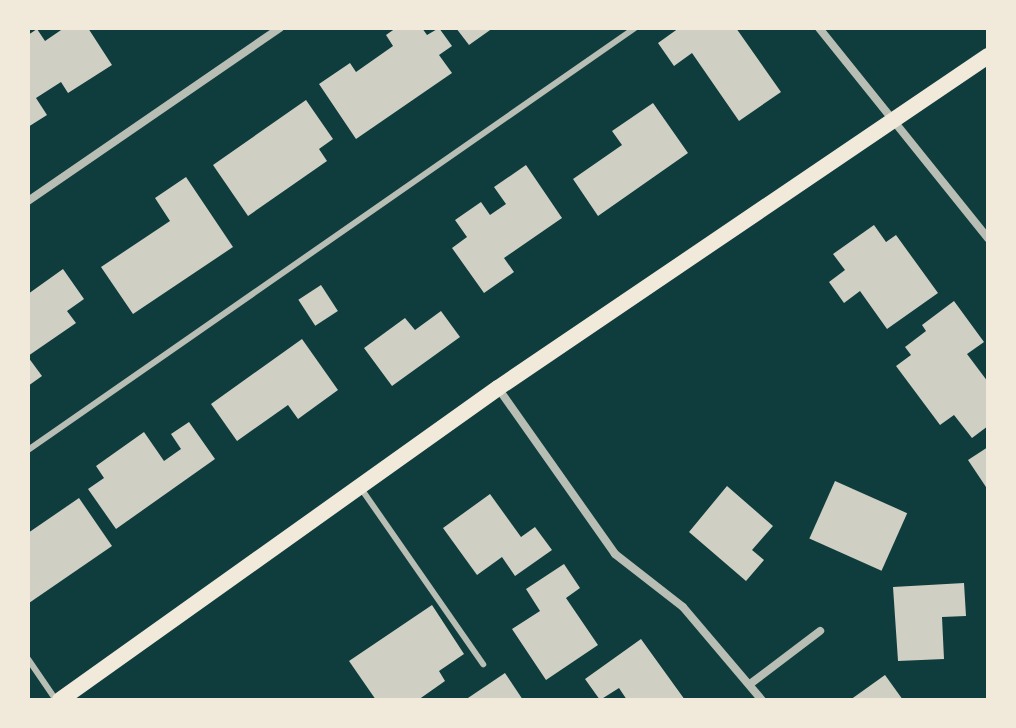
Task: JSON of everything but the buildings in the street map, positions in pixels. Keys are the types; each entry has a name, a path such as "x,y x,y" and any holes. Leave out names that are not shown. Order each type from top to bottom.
{"main road":[{"path":"58,700 498,388 988,56"}],"street":[{"path":"28,201 280,28"},
{"path":"819,28 891,121 939,171 988,238"},
{"path":"498,388 615,554 683,607 762,700"},
{"path":"750,684 820,631"}],"lane":[{"path":"28,450 635,28"},
{"path":"360,487 483,664"},
{"path":"28,659 58,700"}]}
